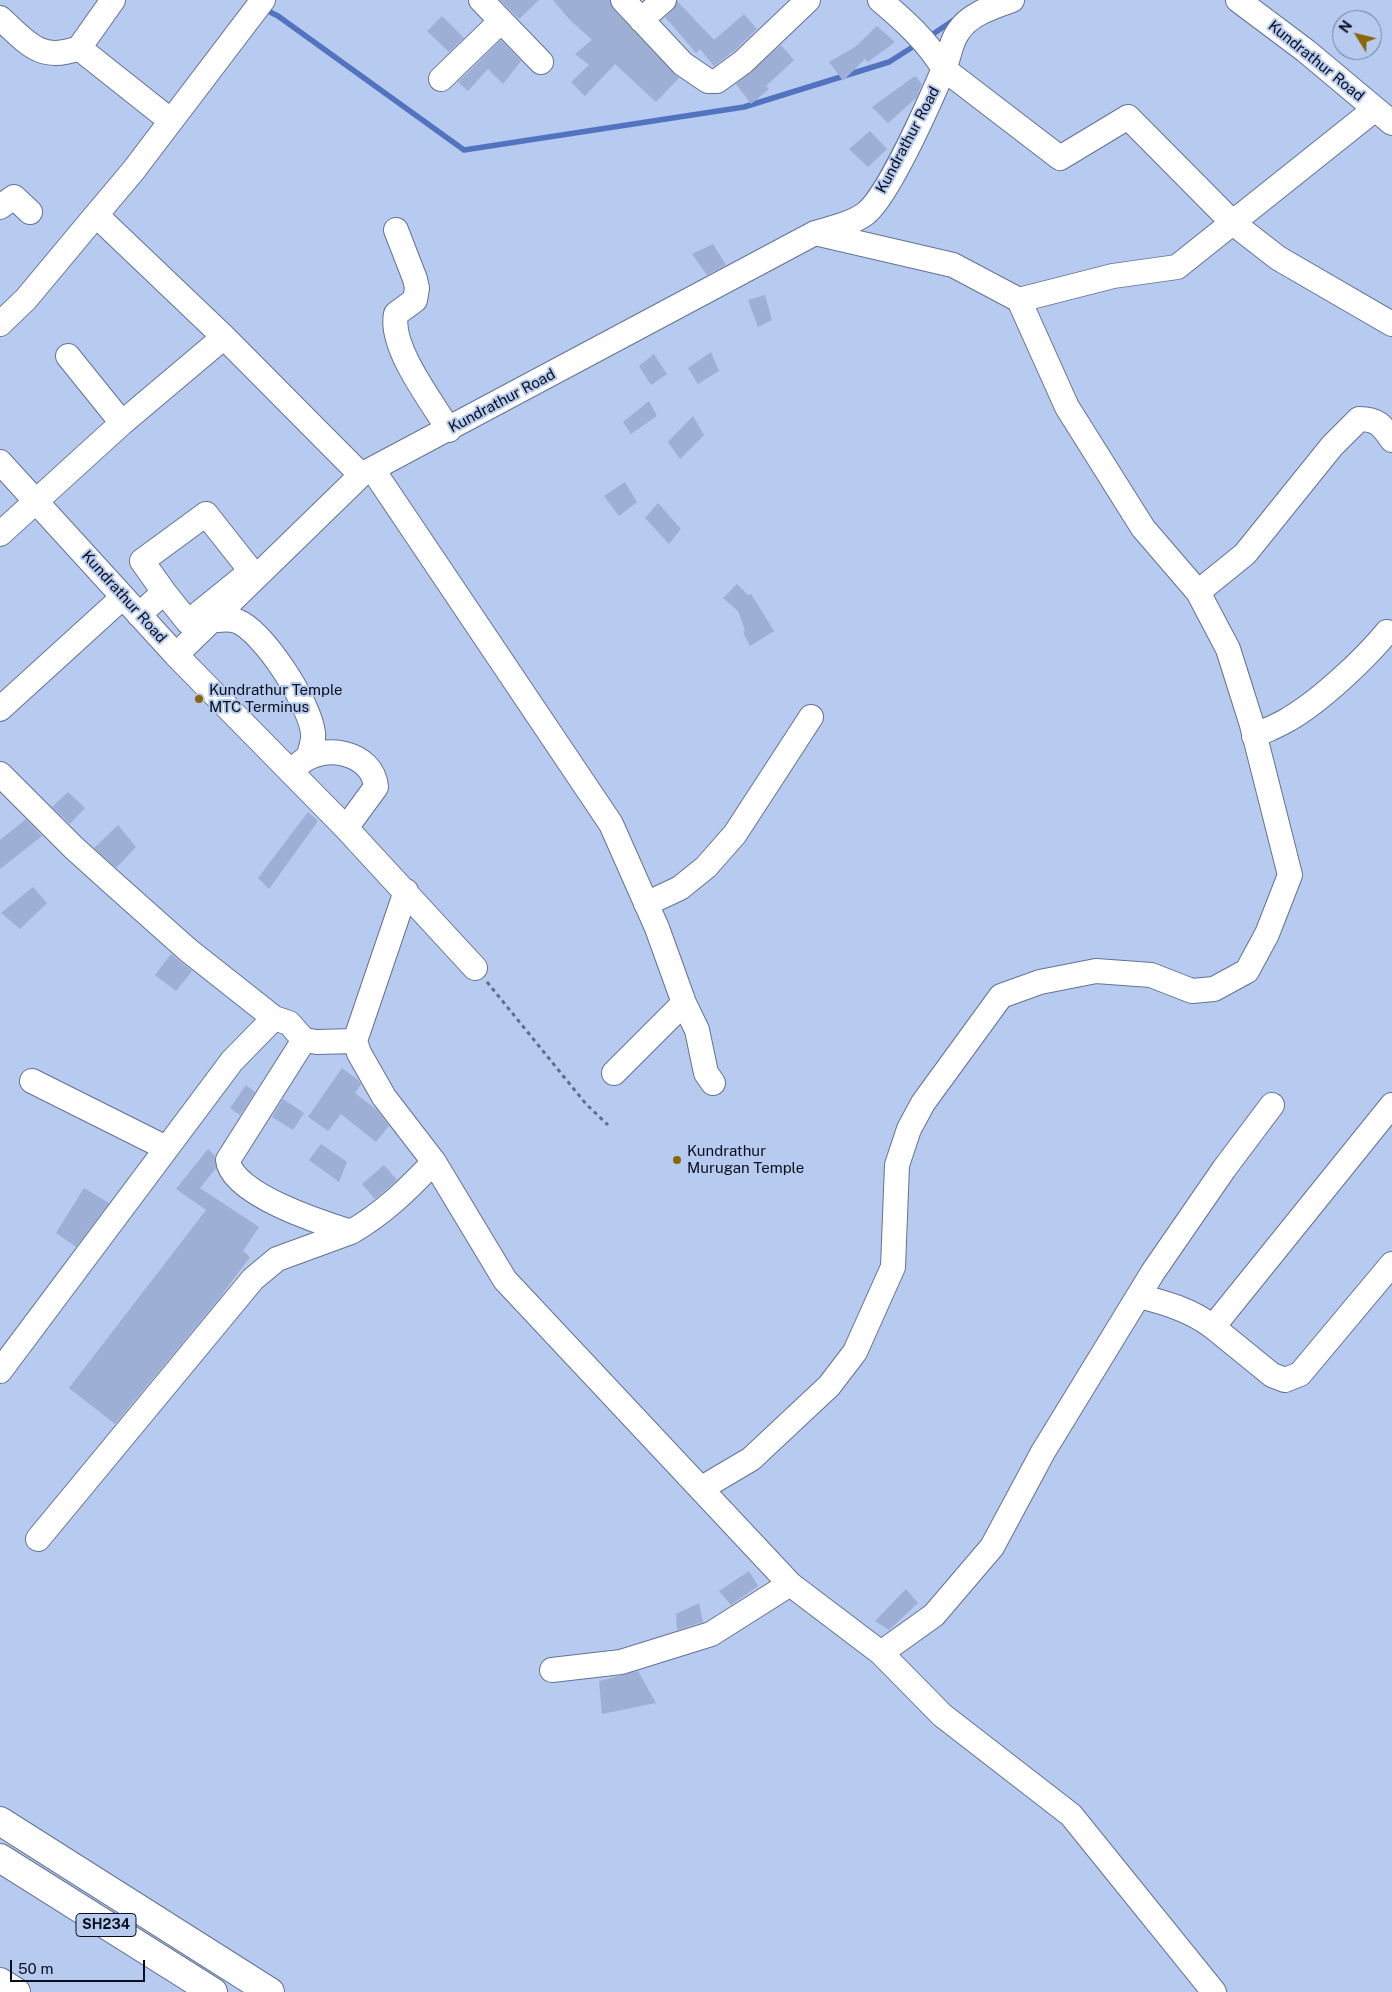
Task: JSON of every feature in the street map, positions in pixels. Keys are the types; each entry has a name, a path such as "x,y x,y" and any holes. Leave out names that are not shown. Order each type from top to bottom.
{"main road":[{"path":"0,1821 270,1992"},
{"name":"SH234","path":"0,1858 213,1992"},
{"path":"0,1982 16,1992"}],"street":[{"path":"0,18 36,50 64,53 78,48 113,0"},
{"path":"481,0 541,62"},
{"path":"623,0 683,64 708,81 717,81 743,62 798,3"},
{"path":"641,20 664,0"},
{"path":"880,0 917,32 939,60 1060,158 1128,117 1233,223 1278,258 1392,324"},
{"name":"Kundrathur Road","path":"0,462 176,655 367,473 815,233 845,224 866,213 884,189 900,160 939,60 960,30 979,13 1012,0"},
{"name":"Kundrathur Road","path":"1238,0 1306,51 1384,116"},
{"path":"0,324 26,299 133,171 259,6"},
{"path":"441,79 501,21"},
{"path":"78,48 171,121"},
{"path":"1019,300 1113,276 1177,267 1233,223 1384,116"},
{"path":"0,207 14,197 30,212"},
{"path":"96,215 367,473 612,824 646,904 684,1003 697,1030 706,1073 713,1083"},
{"path":"396,230 417,288 415,300 396,314 395,329 418,382 449,430"},
{"path":"702,1488 751,1459 830,1386 855,1352 893,1267 897,1165 909,1129 923,1103 1001,996 1040,982 1096,971 1151,975 1192,991 1214,989 1247,971 1267,934 1290,875 1254,736 1228,649 1198,592 1143,528 1067,406 1019,300 953,264 815,233"},
{"path":"0,534 122,423 224,337"},
{"path":"68,356 122,423"},
{"path":"1198,592 1245,554 1332,446 1359,419 1372,419 1390,429"},
{"path":"206,514 251,571 188,622 164,592 142,561 206,514"},
{"path":"139,614 164,592"},
{"path":"0,709 123,597"},
{"path":"210,621 227,619 238,622 252,632 294,685 305,706 313,731 313,743 309,755 290,772"},
{"path":"1254,736 1290,719 1328,689 1374,648 1387,632"},
{"path":"176,655 346,828 475,968"},
{"path":"646,904 680,888 706,867 735,834 811,716"},
{"path":"309,755 337,752 351,756 370,770 376,786 367,802 346,828"},
{"path":"0,774 114,885 188,950 274,1018 289,1023 304,1040 317,1042 355,1041"},
{"path":"406,891 355,1041 359,1053 384,1097 434,1162 505,1280 790,1584 881,1653 942,1715 1070,1815 1214,1992"},
{"path":"614,1072 684,1003"},
{"path":"0,1371 232,1061 274,1018"},
{"path":"304,1040 235,1148 228,1160 229,1168 235,1177 260,1195 285,1208 351,1232"},
{"path":"32,1081 166,1148"},
{"path":"881,1653 934,1615 992,1547 1043,1452 1139,1296 1213,1184 1272,1105"},
{"path":"1213,1327 1388,1117"},
{"path":"38,1539 253,1279 277,1259 351,1232 371,1221 397,1199 434,1162"},
{"path":"1139,1296 1174,1306 1200,1317 1272,1375 1285,1380 1300,1374 1392,1264"},
{"path":"552,1670 621,1662 711,1634 790,1584"}],"path":[{"path":"475,968 586,1104 608,1125"}],"building":[{"path":"500,0 539,0 519,19"},
{"path":"553,0 610,0 613,9 679,78 656,102 615,64 585,96 571,82 589,65 575,54 592,40 570,20"},
{"path":"677,1 714,40 744,14 757,29 734,51 714,66 700,49 696,53 665,17 673,10"},
{"path":"442,16 464,38 449,52 427,31"},
{"path":"877,26 895,42 868,62 865,59 843,81 829,62 855,47"},
{"path":"501,40 521,61 503,84 488,69 468,91 458,82"},
{"path":"781,45 794,60 766,86 769,89 751,104 736,84"},
{"path":"915,76 922,84 916,98 888,123 872,107"},
{"path":"870,131 887,149 868,167 849,149"},
{"path":"713,244 726,265 707,275 692,254"},
{"path":"765,295 772,320 758,327 748,300"},
{"path":"711,352 719,371 698,384 688,368"},
{"path":"654,354 667,374 651,385 639,366"},
{"path":"649,401 657,416 631,434 623,422"},
{"path":"693,416 704,435 680,459 668,442"},
{"path":"625,482 637,502 619,516 604,496"},
{"path":"658,503 681,529 669,544 645,518"},
{"path":"737,584 748,595 751,594 774,631 750,646 743,632 745,630 738,611 723,598"},
{"path":"68,792 85,808 70,824 52,807"},
{"path":"308,812 318,821 269,889 258,878"},
{"path":"26,819 42,836 0,869 0,840"},
{"path":"118,825 136,847 116,868 94,848"},
{"path":"33,887 47,903 20,929 1,913"},
{"path":"171,954 192,971 176,991 155,975"},
{"path":"342,1068 361,1084 355,1093 377,1110 389,1126 376,1142 341,1114 328,1131 308,1117"},
{"path":"246,1085 255,1092 240,1115 230,1108"},
{"path":"283,1099 304,1113 293,1130 272,1117"},
{"path":"321,1144 347,1162 339,1182 309,1160"},
{"path":"208,1149 215,1156 216,1168 200,1188 259,1227 243,1251 250,1257 218,1300 115,1424 69,1388 206,1210 176,1189"},
{"path":"384,1165 397,1180 375,1199 362,1184"},
{"path":"84,1188 109,1203 76,1247 56,1233"},
{"path":"749,1571 758,1586 731,1605 719,1591"},
{"path":"906,1589 918,1603 889,1630 875,1621"},
{"path":"699,1603 703,1622 677,1630 676,1614"},
{"path":"638,1671 656,1703 602,1714 599,1681"}],"waterway":[{"path":"264,9 278,16 464,150 744,107 889,62 919,43"},
{"path":"927,38 957,18"}],"place":[{"name":"Kundrathur Temple MTC Terminus","path":"199,699"},
{"name":"Kundrathur Murugan Temple","path":"677,1160"}]}
